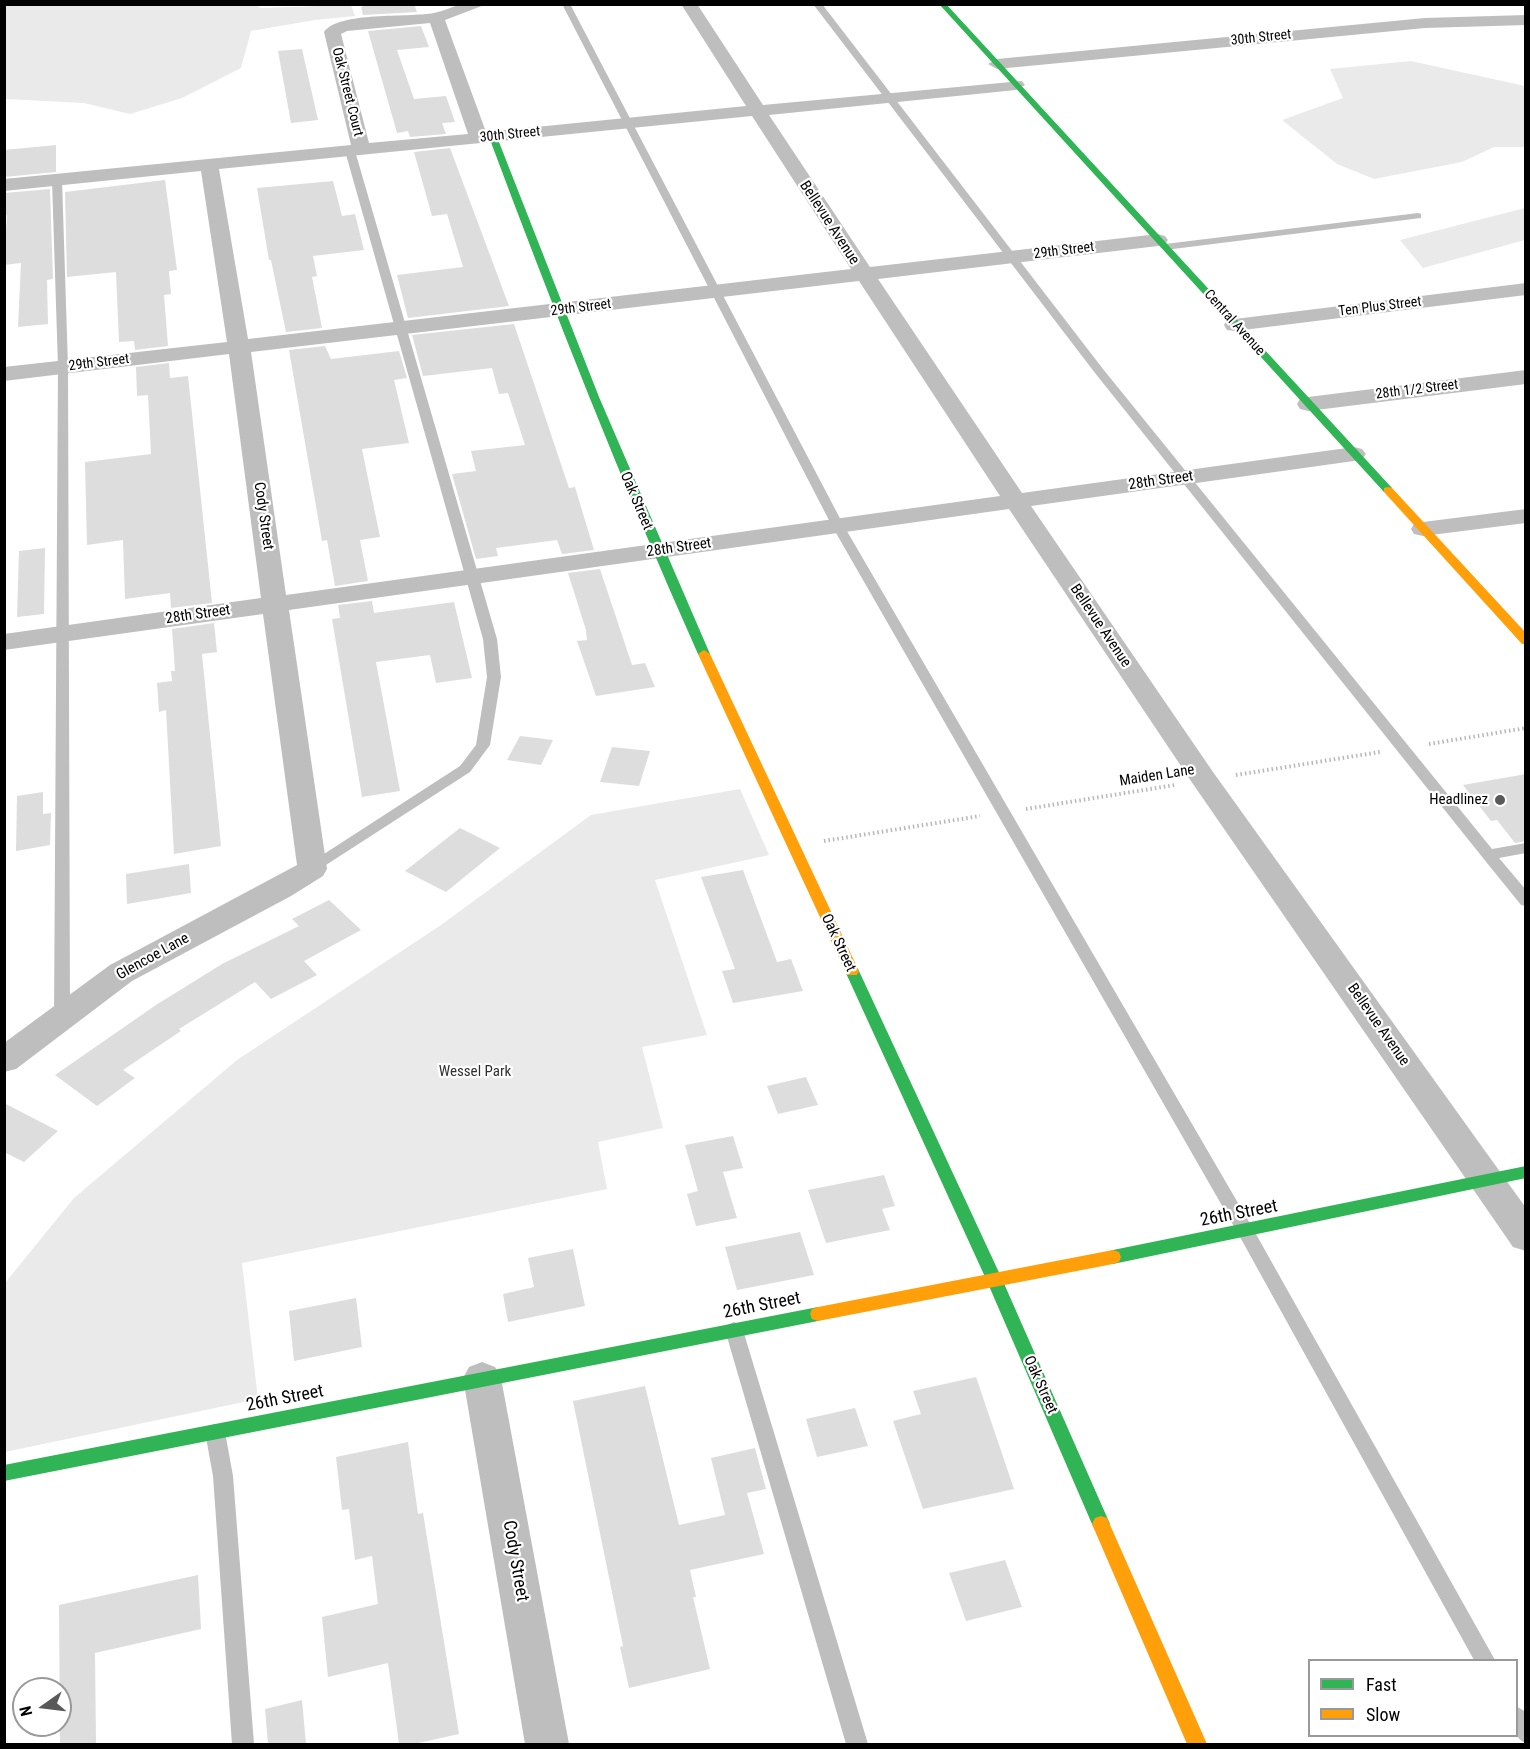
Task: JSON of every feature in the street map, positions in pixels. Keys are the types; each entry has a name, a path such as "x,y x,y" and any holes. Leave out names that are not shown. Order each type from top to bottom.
{"street":[{"path":"435,18 479,4"},
{"name":"Bellevue Avenue","path":"689,4 862,275 1015,501 1205,780 1526,1237"},
{"name":"Central Avenue","path":"942,4 1526,641"},
{"name":"Oak Street","path":"435,18 559,310 657,551 994,1279 1197,1744"},
{"name":"Oak Street Court","path":"356,150 332,32 344,26 435,18"},
{"name":"30th Street","path":"997,64 1425,22 1526,20"},
{"name":"30th Street","path":"4,185 1016,85"},
{"name":"Cody Street","path":"209,165 239,347 312,869"},
{"name":"29th Street","path":"4,374 1012,257 1161,244"},
{"name":"Ten Plus Street","path":"1235,325 1526,289"},
{"name":"28th 1/2 Street","path":"1308,404 1526,377"},
{"name":"28th Street","path":"4,642 1354,454"},
{"path":"1423,529 1526,516"},
{"name":"Glencoe Lane","path":"4,1060 121,972 279,889 312,869"},
{"name":"26th Street","path":"4,1473 482,1378 1246,1232 1526,1172"},
{"name":"Cody Street","path":"482,1378 547,1744"}],"lane":[{"path":"566,4 838,526 1246,1232 1484,1659"},
{"path":"817,4 1185,478 1526,901"},
{"path":"312,869 465,769 483,745 494,677 490,639 399,328 356,150"},
{"path":"57,180 63,367 62,1017"},
{"path":"1161,244 1418,216"},
{"path":"1488,855 1526,848"},
{"path":"734,1330 857,1744"},
{"path":"215,1432 223,1476 243,1744"},
{"path":"1518,1719 1526,1733"}],"path":[{"name":"Maiden Lane","path":"793,846 1526,728"}],"green space":[{"path":"5,5 255,5 261,8 351,5 355,16 251,31 241,68 182,98 130,114 84,103 5,99"},
{"path":"1411,61 1525,86 1525,147 1494,147 1462,162 1374,179 1337,164 1282,120 1343,98 1330,69"},
{"path":"1525,208 1525,240 1423,268 1400,240"},
{"name":"Wessel Park","path":"740,789 769,855 655,880 707,1035 642,1047 663,1128 598,1142 607,1189 242,1263 258,1399 5,1452 5,1283 74,1198 237,1060 441,925 591,815"}],"building":[{"path":"369,4 414,4 417,12 363,15 361,7"},
{"path":"421,26 429,47 397,50 414,99 446,96 455,122 442,123 446,134 410,137 408,131 397,133 368,31"},
{"path":"302,49 318,120 291,123 278,51"},
{"path":"56,145 56,172 4,177 4,150"},
{"path":"450,148 509,306 408,318 397,275 463,267 447,214 432,216 414,152"},
{"path":"165,180 177,270 169,271 171,294 164,295 168,346 135,350 134,341 119,342 116,272 67,277 65,192"},
{"path":"333,181 342,216 355,214 364,250 313,256 317,276 312,277 322,328 286,332 271,260 269,260 257,188"},
{"path":"50,189 53,279 47,280 48,324 18,327 21,263 4,265 7,215 4,215 4,193"},
{"path":"514,324 569,488 575,487 594,550 562,554 557,540 496,548 498,556 476,559 452,474 476,471 471,451 525,445 508,393 499,394 492,368 423,376 412,335"},
{"path":"325,346 331,359 399,351 407,378 394,380 409,443 362,449 380,537 360,540 368,581 335,586 327,540 322,541 289,350"},
{"path":"169,363 170,378 188,376 212,603 171,608 170,593 125,599 123,540 87,545 85,462 151,454 148,395 137,396 136,367"},
{"path":"45,548 44,614 17,617 19,551"},
{"path":"600,569 632,665 645,663 655,687 596,696 577,641 587,640 586,630 568,573"},
{"path":"372,601 374,613 454,602 472,678 436,683 430,655 376,662 400,791 362,797 332,619 340,618 338,605"},
{"path":"214,623 217,652 202,654 221,846 174,854 166,710 159,712 157,683 172,681 171,671 175,671 172,629"},
{"path":"520,736 553,740 541,765 507,760"},
{"path":"612,747 650,751 639,786 600,782"},
{"name":"Headlinez","path":"1526,774 1526,841 1515,843 1497,820 1491,821 1463,785"},
{"path":"43,792 43,814 51,813 50,845 16,851 17,796"},
{"path":"460,828 500,848 446,892 405,871"},
{"path":"189,864 191,893 127,904 126,874"},
{"path":"743,870 777,962 791,959 803,991 733,1003 722,971 735,969 701,877"},
{"path":"329,900 361,930 304,961 317,975 271,999 255,982 179,1029 181,1031 123,1070 135,1078 97,1106 55,1075 156,1005 222,964 299,926 292,919"},
{"path":"806,1077 818,1105 778,1114 767,1086"},
{"path":"4,1103 58,1131 24,1162 4,1152"},
{"path":"733,1136 743,1168 723,1172 737,1218 696,1226 687,1194 698,1191 685,1145"},
{"path":"884,1175 895,1206 882,1209 890,1230 826,1243 808,1190"},
{"path":"800,1232 814,1275 737,1290 725,1247"},
{"path":"573,1249 585,1306 508,1322 503,1294 534,1287 528,1258"},
{"path":"356,1298 362,1347 294,1361 289,1311"},
{"path":"976,1377 1014,1489 923,1509 893,1421 921,1414 913,1391"},
{"path":"645,1386 679,1525 725,1515 711,1458 755,1448 766,1489 747,1493 764,1554 690,1570 696,1597 693,1597 710,1669 629,1688 620,1647 623,1646 573,1401"},
{"path":"855,1408 868,1446 817,1457 806,1419"},
{"path":"408,1442 418,1514 423,1513 459,1734 414,1744 399,1744 388,1663 328,1677 322,1617 378,1604 372,1556 355,1560 349,1509 342,1510 336,1457"},
{"path":"1005,1560 1022,1607 966,1621 949,1573"},
{"path":"198,1575 201,1629 95,1653 96,1744 60,1744 60,1737 72,1737 72,1677 60,1677 59,1605"},
{"path":"302,1700 306,1744 268,1744 265,1709"}],"traffic: fast":[{"path":"942,4 1388,490"},
{"path":"493,137 594,397 647,526 704,654"},
{"path":"852,971 994,1279 1101,1524"},
{"path":"1113,1257 1526,1172"},
{"path":"4,1473 818,1314"}],"traffic: slow":[{"path":"1388,490 1526,641"},
{"path":"704,654 852,971"},
{"path":"818,1314 1113,1257"},
{"path":"1101,1524 1197,1744"}],"place":[{"name":"Headlinez","path":"1500,800"}]}
